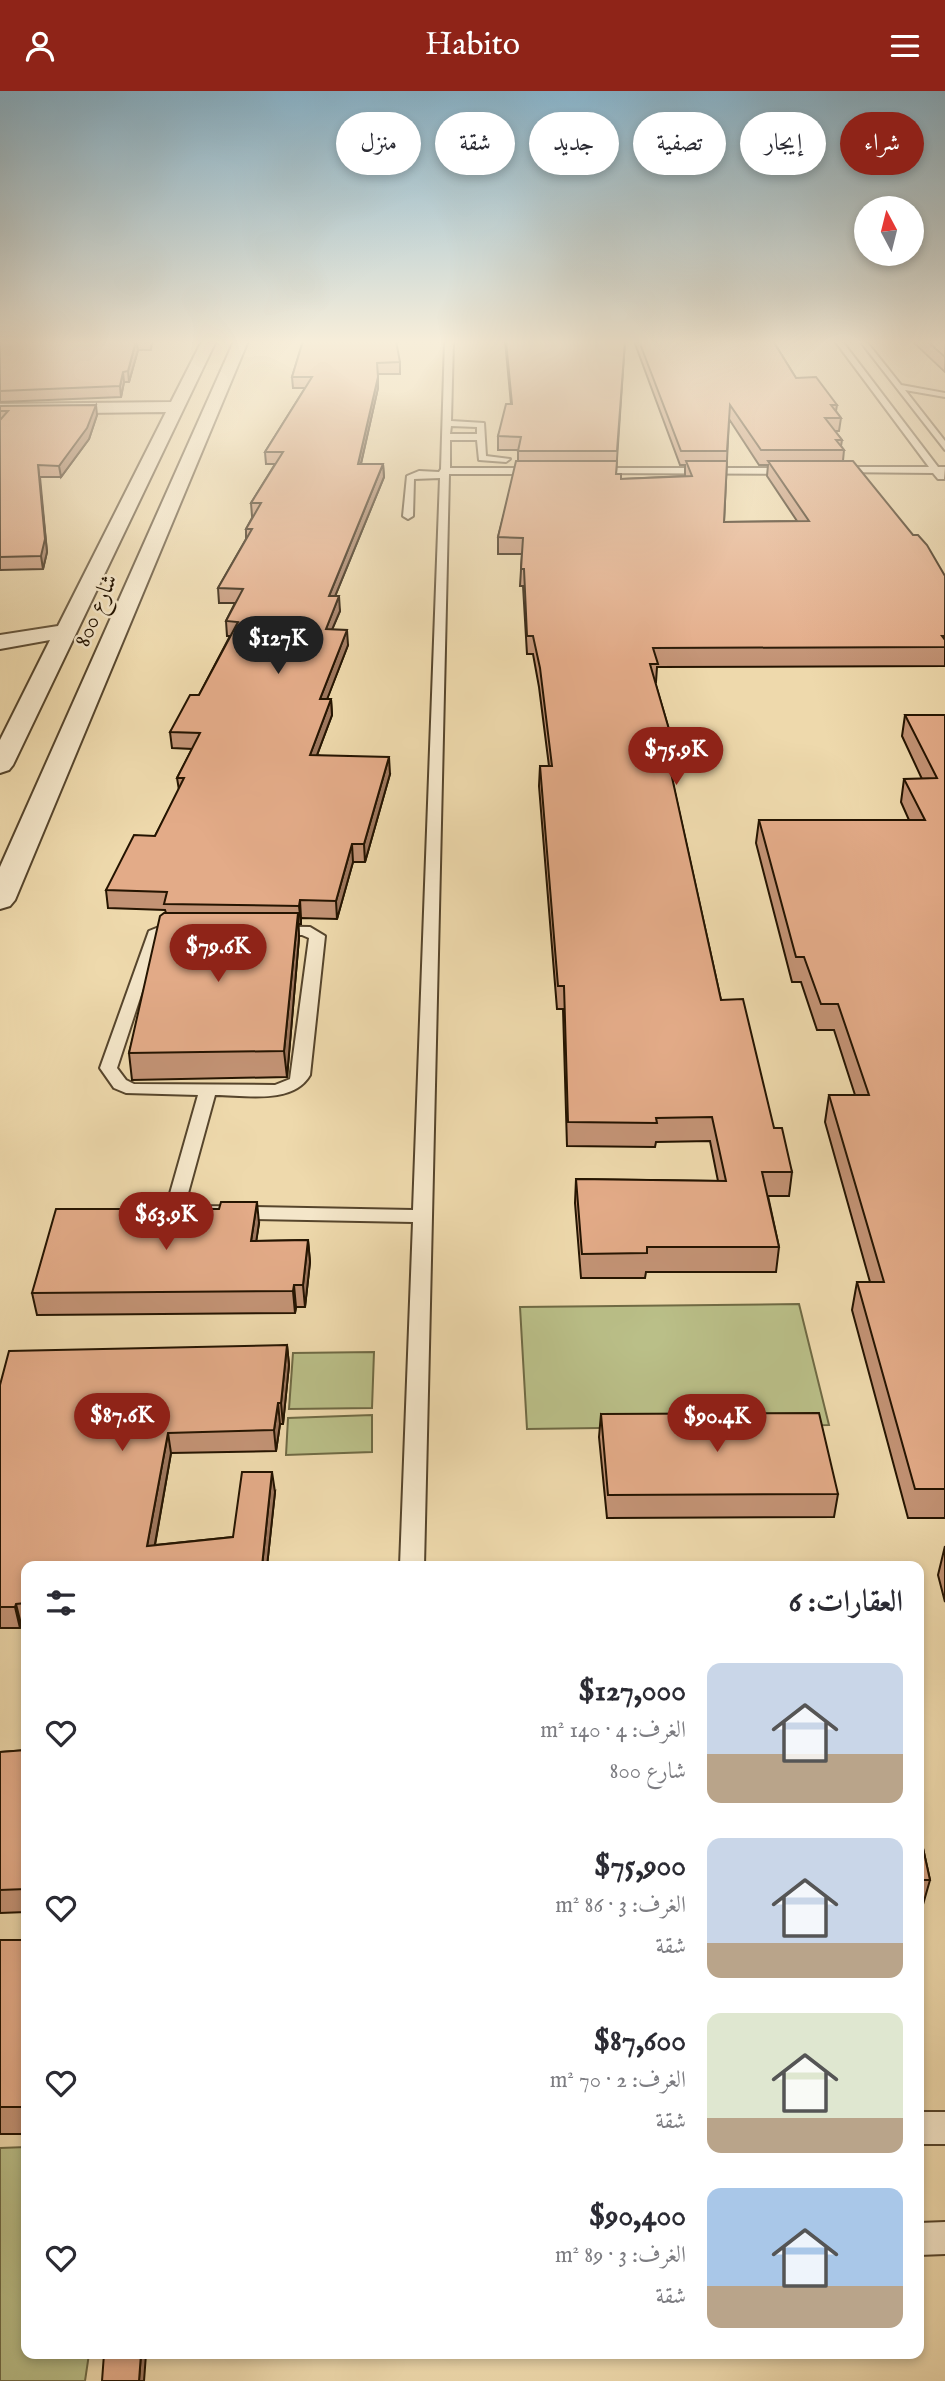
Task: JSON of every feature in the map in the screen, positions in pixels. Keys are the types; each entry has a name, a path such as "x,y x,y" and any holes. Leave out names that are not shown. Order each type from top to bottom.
{"street":[{"name":"شارع 800","path":"0,765 156,448"},
{"name":"شارع 800","path":"0,900 193,448"},
{"path":"112,539 154,538"},
{"path":"0,642 65,631"},
{"path":"0,655 48,664"},
{"path":"0,834 28,834"}],"lane":[{"path":"412,1561 436,500 443,473 444,448"},
{"path":"482,448 482,458 514,459"},
{"path":"923,448 940,470 945,483"},
{"path":"584,462 590,471"},
{"path":"830,470 940,470"},
{"path":"408,516 412,476 550,471"},
{"path":"577,471 803,471"},
{"path":"409,500 420,500"},
{"path":"176,930 313,932 317,936 302,1075 297,1082 277,1090 208,1090 132,1089 120,1084 108,1068 154,934 176,930"},
{"path":"208,1090 178,1197 182,1205 207,1212 422,1216"},
{"path":"924,2128 945,2128"},
{"path":"924,2239 945,2238"}],"green space":[{"path":"799,1304 829,1425 527,1429 520,1307"},
{"path":"374,1352 372,1408 289,1409 293,1353"},
{"path":"372,1415 372,1452 286,1455 288,1418"},
{"path":"21,2147 21,2359 88,2359 85,2381 0,2381 0,2148"}],"building":[{"path":"0,448 72,448 59,466 38,465 45,539 41,556 0,557"},
{"path":"268,448 362,448 358,464 383,464 329,596 339,596 326,629 347,630 320,699 331,699 310,755 389,757 364,844 352,844 336,901 300,900 299,906 164,904 167,892 106,890 134,835 155,836 184,778 177,778 200,733 170,732 190,695 199,695 238,622 226,621 243,589 218,588 252,529 246,529 261,503 251,503 283,452 265,452"},
{"path":"519,448 617,448 617,451 518,451"},
{"path":"680,448 727,448 727,451 681,451"},
{"path":"760,448 844,450 761,450"},
{"path":"516,461 617,461 616,474 621,474 621,479 692,476 686,461 727,461 724,522 809,521 768,461 853,461 913,535 918,535 927,545 945,576 945,636 942,636 945,647 653,648 658,664 650,664 675,750 666,750 721,1000 743,999 774,1128 782,1128 792,1172 762,1172 779,1247 647,1247 647,1253 582,1254 576,1179 726,1181 712,1117 656,1118 657,1123 568,1122 564,986 558,986 540,766 552,766 540,668 533,636 527,636 524,569 521,569 523,538 498,537"},
{"path":"905,715 945,715 945,1489 915,1489 857,1282 884,1282 829,1095 869,1095 838,1004 821,1004 804,957 796,957 759,820 925,820 904,779 937,778"},
{"path":"164,913 298,913 284,1051 129,1053 160,916"},
{"path":"221,1202 257,1202 251,1241 308,1240 303,1285 294,1285 293,1291 32,1293 56,1209 219,1209"},
{"path":"287,1345 281,1403 278,1403 274,1430 168,1433 147,1546 233,1537 242,1472 272,1472 263,1561 21,1561 21,1604 15,1607 0,1607 0,1385 9,1351"},
{"path":"819,1413 838,1494 608,1495 601,1414"},
{"path":"21,1750 21,1889 0,1890 0,1752"},
{"path":"924,1853 930,1880 924,1880"},
{"path":"0,1940 21,1940 21,2107 0,2107"},
{"path":"104,2359 141,2359 139,2381 102,2381"}]}
